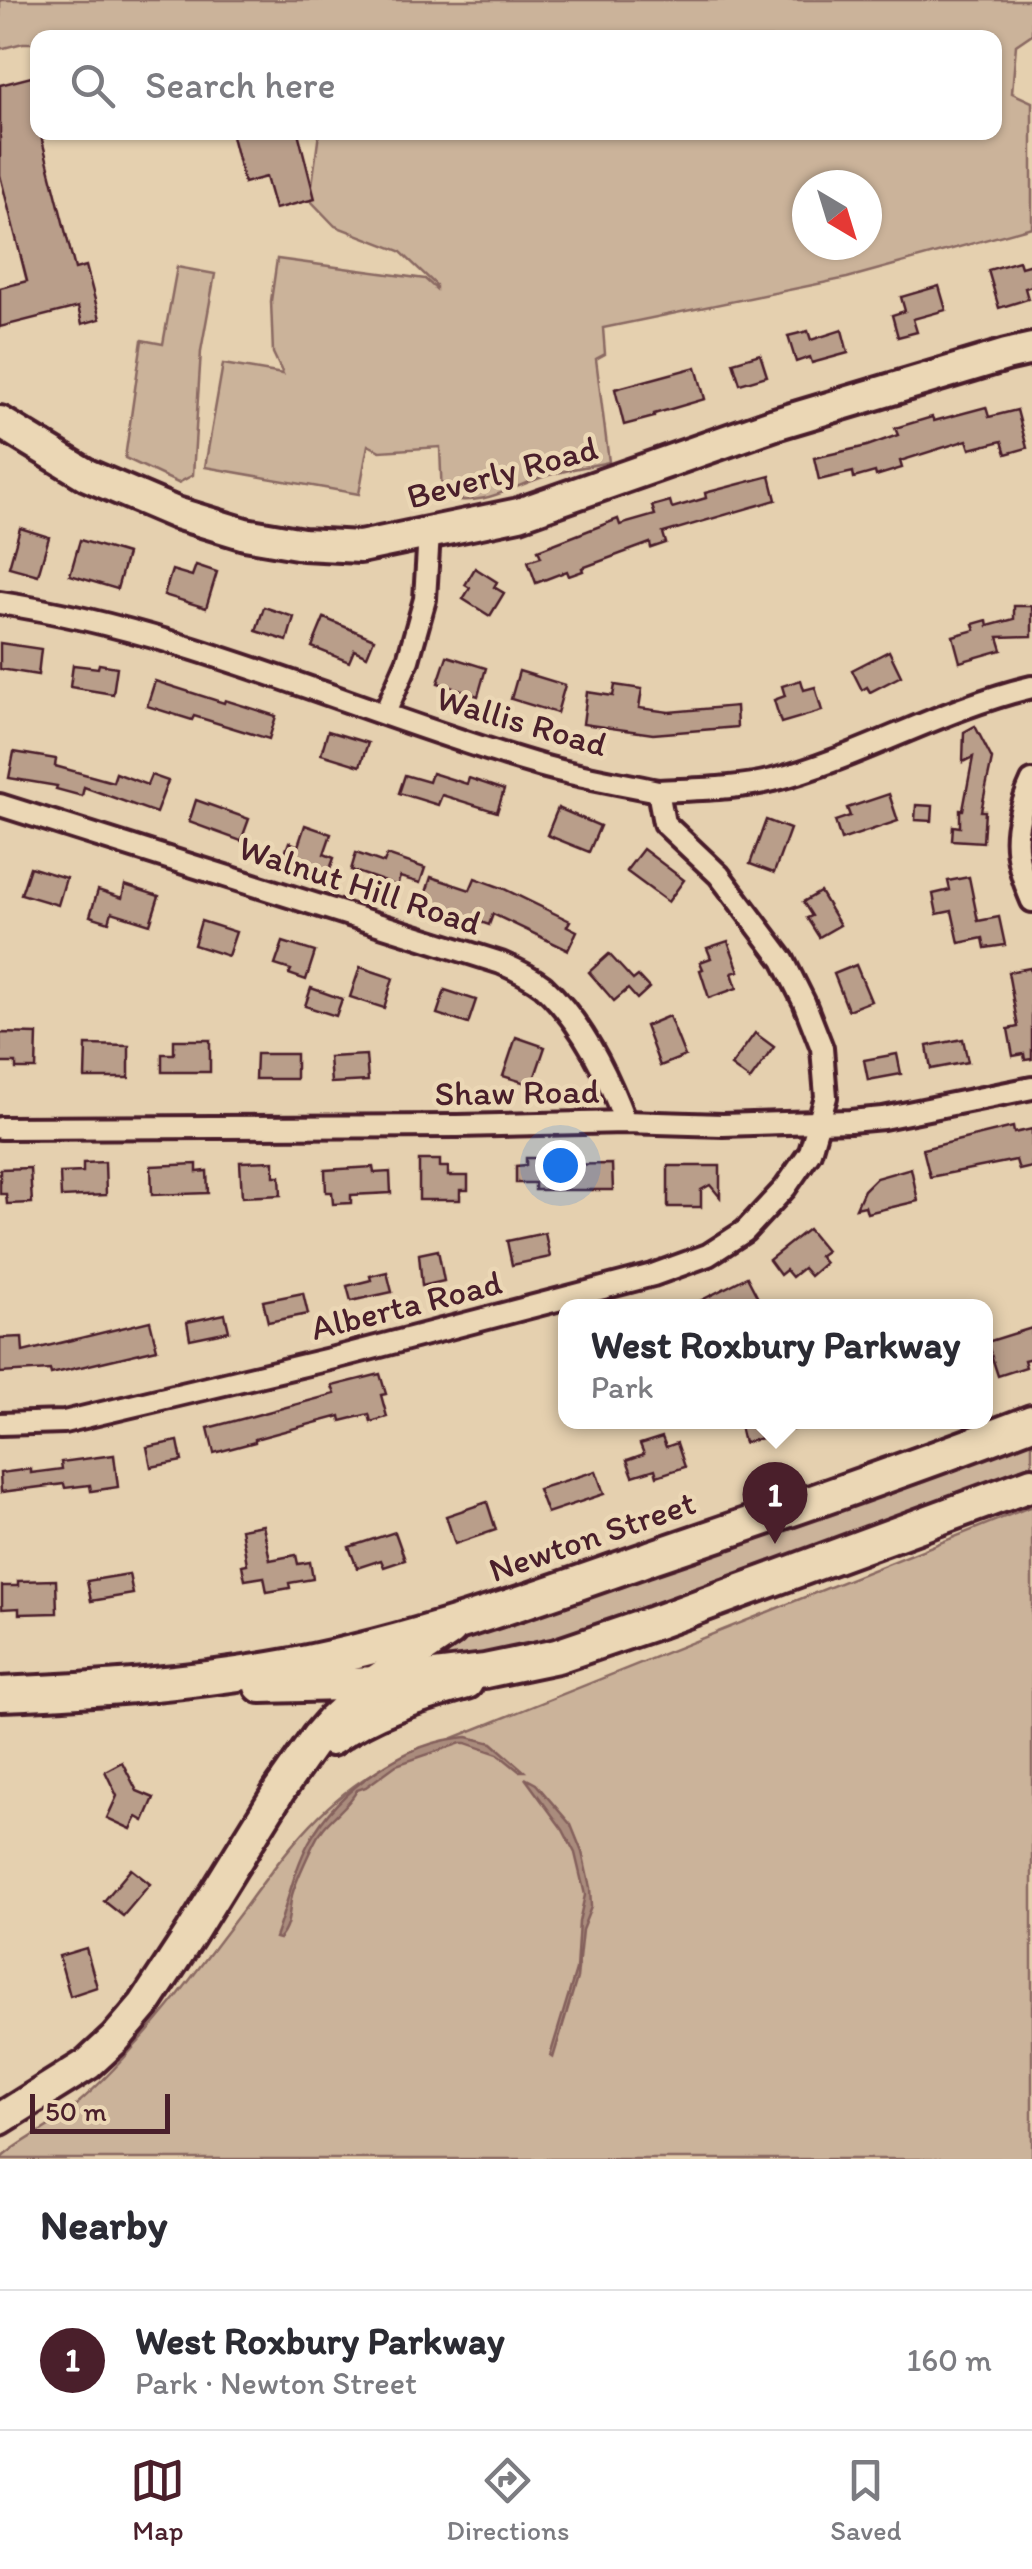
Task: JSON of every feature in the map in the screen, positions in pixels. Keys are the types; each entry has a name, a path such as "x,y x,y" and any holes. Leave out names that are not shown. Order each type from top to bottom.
{"main road":[{"name":"Newton Street","path":"465,1621 809,1504 1032,1422"},
{"path":"0,1694 161,1684 371,1684 454,1676 557,1656 1032,1484"},
{"path":"161,1684 306,1662 465,1621"}],"street":[{"name":"Beverly Road","path":"0,422 88,475 176,513 245,534 303,544 360,547 519,514 775,424 1032,350"},
{"path":"385,713 408,660 425,599 429,533"},
{"name":"Wallis Road","path":"0,604 119,628 256,668 533,764 658,791 769,781 845,757 969,706 1032,687"},
{"path":"1032,781 1017,820 1018,867 1032,901"},
{"path":"658,791 664,824 720,875 783,960 804,1002 822,1048 826,1098 820,1120"},
{"name":"Walnut Hill Road","path":"0,805 523,973 542,986 594,1052 625,1122"},
{"name":"Shaw Road","path":"0,1128 625,1122 724,1125 883,1118 1032,1088"},
{"name":"Alberta Road","path":"560,1299 708,1255 745,1230 785,1188 810,1152 820,1120"},
{"name":"Alberta Road","path":"0,1424 64,1422 558,1299"},
{"name":"Newton Street","path":"0,2120 88,2064 115,2039 190,1935 284,1783 332,1720 371,1684 465,1621"},
{"name":"Newton Street","path":"284,1783 333,1738 371,1714 557,1656"}],"shaded area":[{"path":"0,0 1032,0 1032,34 1016,45 1012,93 1032,102 1032,227 847,278 603,328 605,354 596,359 609,462 548,475 493,496 470,500 442,498 440,447 380,451 368,445 359,494 205,467 223,364 283,374 273,353 271,301 277,259 425,279 436,289 400,251 335,226 310,200 318,140 1002,140 1002,30 30,30 30,43 0,49"},
{"path":"177,267 215,274 201,351 193,475 178,483 125,458 142,340 163,344"},
{"path":"1032,1431 1032,1470 567,1641 449,1662 446,1658 451,1647 485,1630"},
{"path":"1032,1506 1032,2159 0,2159 66,2113 115,2067 176,1998 308,1827 367,1777 391,1763"},
{"path":"467,1737 492,1743 524,1771 498,1754 461,1743 396,1765 357,1790 318,1836 294,1889 286,1929 279,1939 275,1938 303,1853 337,1804 398,1758 444,1740"},
{"path":"525,1778 536,1784 571,1825 590,1888 591,1907 582,1930 577,1978 553,2058 550,2056 576,1970 585,1895 575,1853"}],"building":[{"path":"30,77 30,140 42,140 75,269 86,266 100,319 82,324 78,307 0,327 0,288 27,281 0,175 0,85"},
{"path":"233,140 300,140 315,199 275,209 266,177 244,183"},
{"path":"1019,261 1021,267 1032,264 1032,286 1025,288 1028,299 999,308 988,270"},
{"path":"939,286 946,310 913,319 917,332 898,337 892,315 905,311 901,297"},
{"path":"842,330 848,353 812,363 810,357 796,362 788,336 808,331 811,340"},
{"path":"760,354 767,376 740,384 733,362"},
{"path":"696,367 705,399 624,425 615,389"},
{"path":"986,407 989,417 1017,410 1027,448 1006,454 1002,441 970,449 967,440 900,461 902,468 876,476 875,472 854,478 853,472 819,480 814,458 867,446 898,435 895,428 932,417 934,421"},
{"path":"770,476 776,500 663,533 666,543 651,548 650,543 569,576 567,571 536,583 528,561 541,557 538,550 618,519 620,525 655,515 652,506 670,501 672,508 706,498 705,493"},
{"path":"20,528 49,537 38,575 9,567"},
{"path":"80,540 127,554 117,589 70,575"},
{"path":"196,565 217,572 206,608 164,595 172,570 192,576"},
{"path":"475,568 497,582 494,587 504,593 490,616 463,599 470,588 465,585"},
{"path":"1014,606 1032,606 1032,636 998,637 1002,650 960,662 953,636 975,630 973,624 987,620 988,626 1014,619"},
{"path":"264,607 294,617 287,641 256,631"},
{"path":"324,618 374,639 367,656 354,650 349,662 312,647"},
{"path":"0,643 41,649 38,675 0,669"},
{"path":"889,651 901,676 870,692 867,687 862,690 852,670"},
{"path":"447,656 486,668 478,696 438,683"},
{"path":"99,664 117,667 113,694 70,687 73,665 98,668"},
{"path":"519,671 565,685 557,713 511,699"},
{"path":"801,680 804,690 815,687 822,711 781,723 774,700 785,696 782,686"},
{"path":"155,681 276,716 269,739 147,706"},
{"path":"615,685 642,689 639,708 669,712 736,706 737,727 653,734 583,724 587,692 613,696"},
{"path":"975,726 992,759 981,811 985,811 983,842 952,840 953,826 960,827 960,810 973,757 963,762 964,732"},
{"path":"328,731 368,743 360,766 321,754"},
{"path":"14,752 56,759 55,766 113,782 116,773 147,785 151,775 168,781 156,813 84,787 82,796 56,789 57,786 9,778"},
{"path":"432,773 467,784 469,778 504,790 497,812 442,795 438,805 399,793 405,775 429,782"},
{"path":"889,794 898,821 841,840 835,821 850,816 847,808"},
{"path":"196,800 249,819 241,841 189,822"},
{"path":"916,805 933,806 932,821 915,820"},
{"path":"558,808 600,826 589,852 547,835"},
{"path":"766,820 790,829 774,873 750,864"},
{"path":"305,825 331,834 324,854 334,858 328,875 283,859 289,842 298,846"},
{"path":"643,849 684,880 668,902 626,871"},
{"path":"356,853 384,863 387,855 425,868 420,883 400,877 397,886 351,870"},
{"path":"30,867 66,878 58,905 21,894"},
{"path":"431,877 470,890 475,878 570,921 567,926 577,931 568,950 493,914 489,925 423,902"},
{"path":"969,877 978,921 999,917 1005,945 985,948 983,938 959,943 952,911 937,914 933,894 950,890 948,881"},
{"path":"125,885 159,896 150,924 112,912 109,922 90,916 98,890 122,898"},
{"path":"820,892 840,925 819,937 807,918 812,916 803,902"},
{"path":"201,921 236,932 228,956 194,945"},
{"path":"728,941 739,971 732,973 737,988 709,998 700,962 711,958 707,948"},
{"path":"283,942 315,952 306,980 275,965"},
{"path":"609,954 633,980 638,976 649,988 637,999 628,989 614,1001 589,972"},
{"path":"856,965 871,1001 848,1010 834,974"},
{"path":"360,967 393,978 384,1008 350,997"},
{"path":"1030,968 1032,1059 1025,1060 1024,1054 1013,1056 1008,1029 1018,1027 1008,972"},
{"path":"311,988 342,999 336,1016 305,1006"},
{"path":"445,990 476,1000 468,1024 437,1014"},
{"path":"669,1016 685,1056 660,1066 645,1026"},
{"path":"0,1033 37,1034 36,1069 16,1069 16,1063 0,1063"},
{"path":"755,1033 774,1047 750,1080 731,1066"},
{"path":"516,1037 545,1047 532,1085 503,1076"},
{"path":"963,1039 968,1062 931,1069 927,1046"},
{"path":"174,1040 210,1040 210,1072 162,1072 162,1054 174,1054"},
{"path":"86,1045 129,1046 129,1078 85,1078"},
{"path":"256,1054 296,1054 296,1079 255,1079"},
{"path":"897,1054 901,1074 868,1080 864,1060"},
{"path":"366,1055 368,1081 331,1083 329,1057"},
{"path":"1013,1127 1014,1133 1032,1129 1032,1167 1019,1170 1016,1160 930,1177 923,1149"},
{"path":"526,1158 550,1158 550,1165 612,1164 613,1190 535,1190 535,1183 516,1183 516,1166 526,1165"},
{"path":"419,1160 440,1160 440,1167 448,1167 448,1176 468,1176 468,1190 460,1190 460,1200 419,1200"},
{"path":"274,1161 274,1176 280,1176 281,1195 242,1197 240,1162"},
{"path":"105,1162 106,1195 61,1197 60,1173 83,1172 83,1163"},
{"path":"197,1164 197,1172 207,1171 208,1193 152,1195 151,1166"},
{"path":"668,1166 720,1166 720,1197 710,1185 701,1190 701,1207 668,1207"},
{"path":"373,1167 374,1173 390,1172 391,1193 351,1195 351,1203 333,1204 332,1192 326,1192 325,1170"},
{"path":"30,1168 32,1203 7,1204 6,1194 0,1194 0,1169"},
{"path":"911,1168 918,1201 867,1213 865,1206 856,1208 864,1190 876,1178"},
{"path":"808,1229 826,1251 819,1256 825,1263 810,1276 803,1268 792,1277 786,1270 780,1275 769,1260"},
{"path":"545,1233 550,1257 512,1265 507,1241"},
{"path":"438,1250 444,1281 422,1286 419,1254"},
{"path":"387,1272 392,1292 351,1301 347,1286"},
{"path":"747,1277 758,1299 704,1299"},
{"path":"303,1293 308,1314 268,1322 263,1301"},
{"path":"225,1314 229,1331 190,1339 187,1322"},
{"path":"150,1321 157,1349 51,1374 50,1370 0,1373 0,1338 22,1337 23,1352"},
{"path":"1032,1328 1032,1358 1024,1360 1026,1367 998,1376 993,1340"},
{"path":"380,1374 387,1417 371,1422 369,1414 341,1421 340,1416 214,1453 208,1428 335,1394 332,1386"},
{"path":"741,1429 794,1429 744,1443"},
{"path":"662,1437 666,1447 677,1443 685,1467 657,1476 655,1469 633,1476 627,1460 644,1454 640,1444"},
{"path":"178,1441 182,1461 151,1467 147,1447"},
{"path":"114,1455 118,1487 91,1491 90,1485 65,1488 64,1484 1,1492 0,1473 62,1469 61,1462"},
{"path":"596,1471 604,1494 547,1513 538,1489"},
{"path":"487,1502 496,1530 455,1544 446,1516"},
{"path":"263,1525 270,1560 296,1555 298,1564 310,1562 313,1579 267,1592 264,1577 245,1580 242,1565 247,1564 241,1529"},
{"path":"395,1532 405,1560 384,1567 381,1560 357,1568 349,1547"},
{"path":"129,1574 133,1594 91,1601 87,1581"},
{"path":"56,1580 57,1613 19,1614 19,1608 2,1609 2,1586 18,1586 18,1581"},
{"path":"122,1762 137,1791 154,1798 144,1821 137,1817 131,1829 107,1818 117,1796 105,1771"},
{"path":"131,1869 150,1884 123,1916 104,1901"},
{"path":"86,1948 97,1987 70,1996 59,1956"}],"place":[{"name":"West Roxbury Parkway","path":"775,1544"}]}
